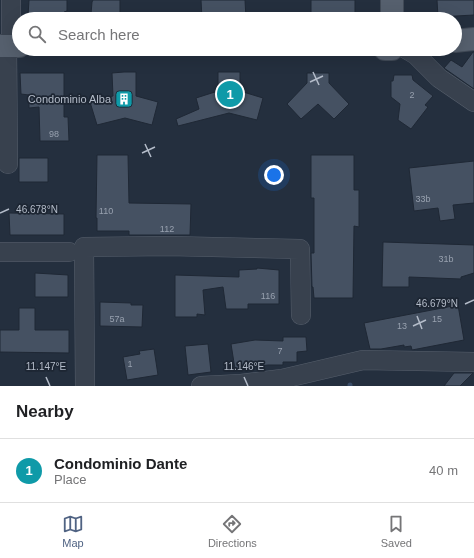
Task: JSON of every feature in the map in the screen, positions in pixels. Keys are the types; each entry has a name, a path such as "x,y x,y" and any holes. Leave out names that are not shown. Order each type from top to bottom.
{"main road":[{"path":"392,0 392,12"},
{"path":"462,40 474,39"}],"street":[{"path":"8,164 11,0"},
{"path":"417,56 439,78 474,102"},
{"path":"85,386 84,247 169,246 300,249 301,315"},
{"path":"0,252 69,252"},
{"path":"201,386 241,384 282,379 363,360 474,362"}],"building":[{"path":"29,0 67,0 67,11 64,12 28,12"},
{"path":"93,0 120,0 120,12 91,12"},
{"path":"201,0 245,0 246,12 202,12"},
{"path":"311,0 355,0 355,12 311,12"},
{"path":"437,0 474,0 474,15 462,16 462,12 438,12"},
{"path":"473,52 474,89 444,68 451,60 462,67"},
{"name":"Condominio Alba","path":"136,72 136,96 158,102 152,125 125,118 97,125 90,102 113,96 112,73"},
{"path":"218,72 240,72 240,91 263,98 257,120 229,113 178,126 176,119 199,109 196,98 218,91"},
{"path":"20,73 64,73 64,117 68,117 69,141 40,141 39,107 29,108 29,95 21,94"},
{"path":"307,73 329,73 329,83 349,104 334,119 318,104 301,119 287,104 307,83"},
{"path":"394,75 412,75 413,80 433,96 425,105 428,107 411,129 398,120 400,104 391,97 391,81 393,81"},
{"path":"97,155 128,155 129,203 191,204 190,235 129,235 129,231 97,231"},
{"path":"311,155 354,155 354,190 359,190 359,227 354,226 353,298 314,298 312,287 311,253 314,253 314,198 311,198"},
{"path":"19,158 48,158 48,182 19,182"},
{"path":"474,161 474,203 453,205 455,219 440,221 438,208 414,211 409,168"},
{"path":"9,213 64,214 64,235 10,235"},
{"path":"383,242 474,245 474,273 461,277 461,279 409,277 409,287 382,287"},
{"path":"257,268 279,270 279,304 248,304 248,309 226,309 223,287 203,290 205,315 197,314 197,317 175,317 175,275 239,277 239,270"},
{"path":"35,273 68,275 68,297 35,297"},
{"path":"100,302 143,305 142,327 100,326"},
{"path":"458,305 464,340 412,350 411,346 404,347 404,345 381,349 370,349 364,323"},
{"path":"19,308 35,308 35,330 69,330 69,353 0,352 0,330 19,330"},
{"path":"283,337 306,337 307,351 297,352 297,362 283,362 283,365 268,365 235,369 231,344 255,340 283,341"},
{"path":"208,344 211,372 188,375 185,346"},
{"path":"154,349 158,375 127,380 123,357 140,354 139,351"},
{"path":"454,373 473,373 460,386 444,386"}],"place":[{"name":"Condominio Dante","path":"230,94"},
{"name":"Condominio Alba","path":"124,99"}]}
